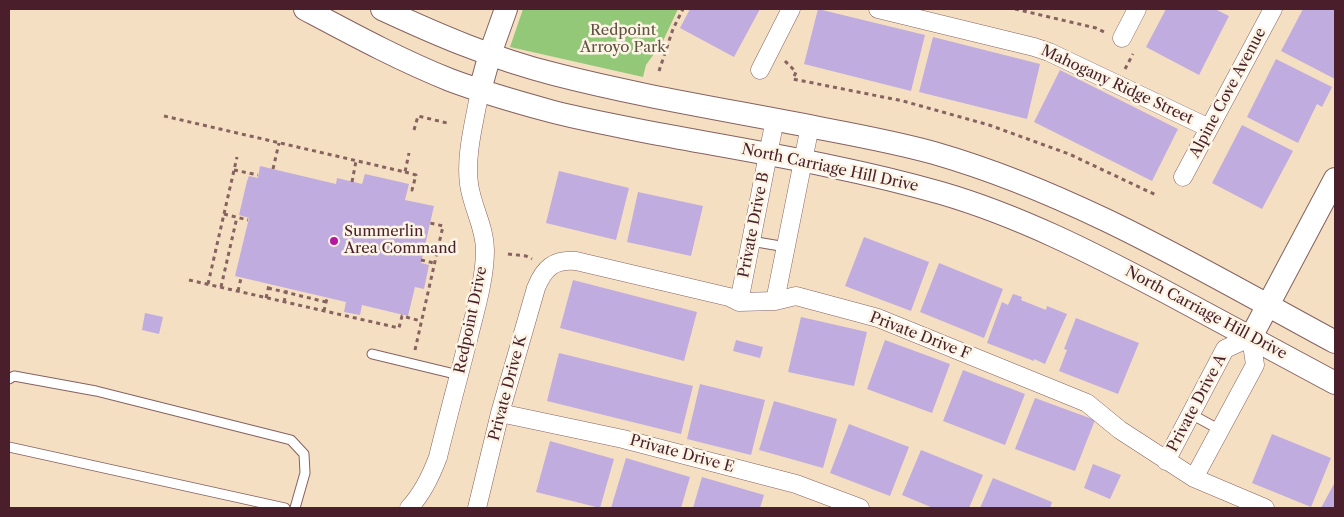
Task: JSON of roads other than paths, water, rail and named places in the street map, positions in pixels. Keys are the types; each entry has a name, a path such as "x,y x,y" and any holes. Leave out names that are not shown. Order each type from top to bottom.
{"street":[{"name":"North Carriage Hill Drive","path":"305,9 396,56 449,80 480,90 583,119 803,161 920,187 1014,218 1088,252 1335,383"},
{"path":"382,9 456,43 578,80 895,143 966,163 1025,184 1110,221 1335,342"},
{"name":"Redpoint Drive","path":"408,508 417,500 430,478 438,457 479,293 484,259 484,235 471,196 469,182 470,152 480,90 506,9"},
{"path":"760,70 790,9"},
{"name":"Mahogany Ridge Street","path":"878,9 1034,46 1209,128"},
{"path":"1122,40 1137,9"},
{"name":"Alpine Cove Avenue","path":"1183,177 1273,9"},
{"name":"Private Drive B","path":"739,302 775,119"},
{"path":"775,301 810,126"},
{"path":"1194,478 1255,365 1251,337 1335,179"},
{"name":"Private Drive F","path":"541,266 564,260 576,261 729,297 739,302 775,301 796,296 878,318 1087,404 1120,430 1194,478 1266,508"},
{"name":"Private Drive K","path":"477,508 500,414 536,288 541,277 541,266"},
{"name":"Private Drive A","path":"1166,461 1225,349 1251,337"},
{"name":"Private Drive E","path":"500,414 623,439 786,481 860,508"}],"lane":[{"path":"751,241 786,247"},
{"path":"372,354 459,374"},
{"path":"9,378 14,376 96,391 291,440 304,454 305,473 295,508"},
{"path":"1191,414 1220,430"},
{"path":"9,447 284,508"}],"place":[{"name":"Summerlin Area Command","path":"334,241"}],"park label":[{"name":"Redpoint Arroyo Park","path":"623,40"}]}
